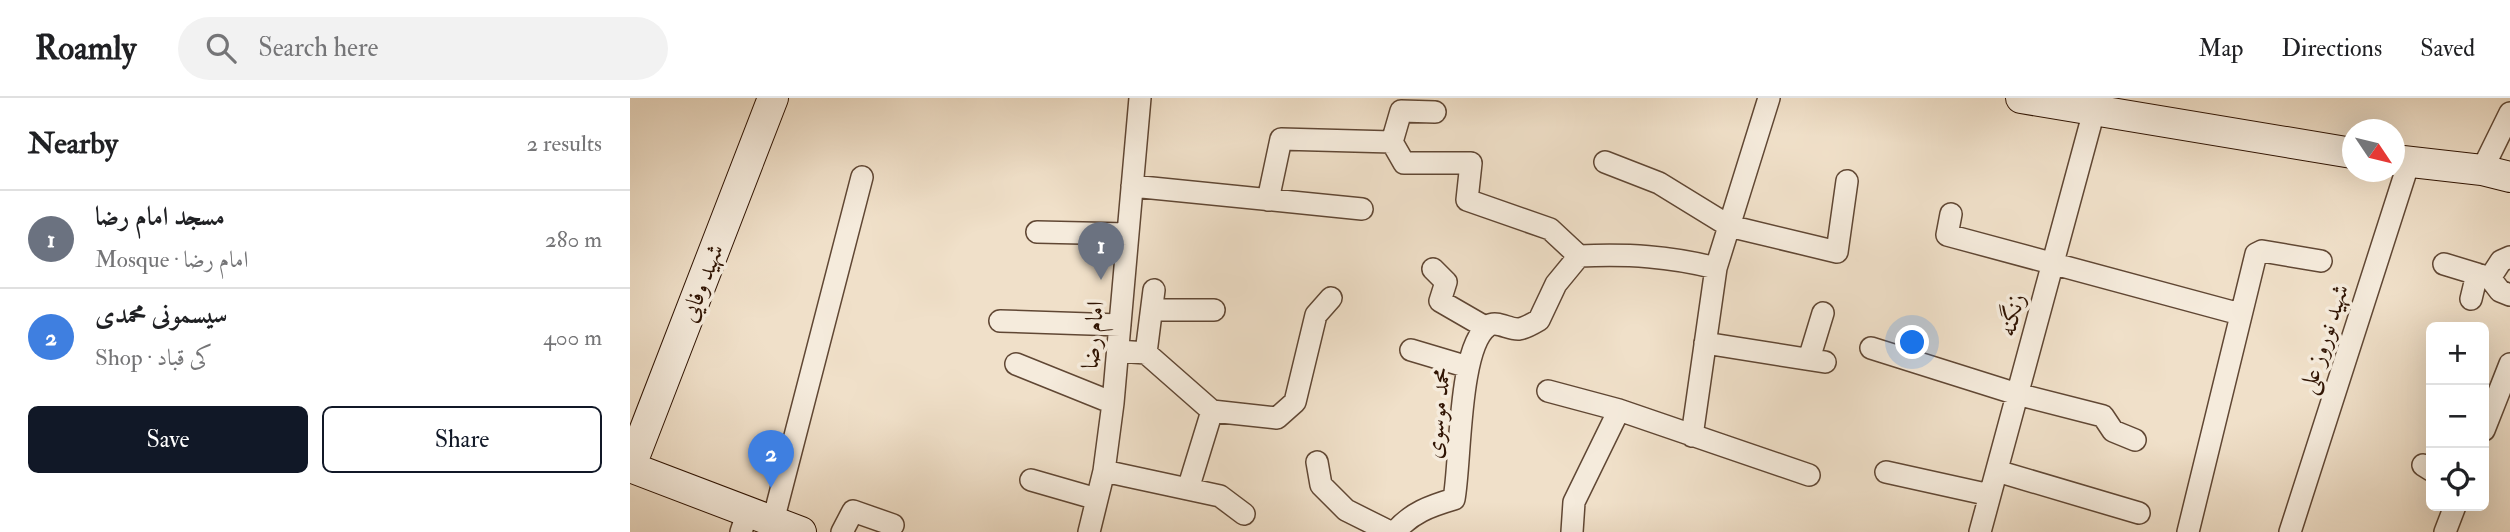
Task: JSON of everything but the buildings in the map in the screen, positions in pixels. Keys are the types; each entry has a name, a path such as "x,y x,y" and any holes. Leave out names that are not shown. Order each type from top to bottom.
{"main road":[{"path":"630,418 754,98"},
{"name":"شهید وفایی","path":"630,468 773,98"},
{"path":"2021,98 2342,151"},
{"path":"2405,161 2496,174"},
{"path":"630,468 754,521 801,532"}],"street":[{"name":"امام رضا","path":"1089,532 1104,471 1113,403 1140,98"},
{"path":"1692,436 1716,268 1769,98"},
{"path":"1436,112 1401,110 1392,142 1404,163 1471,163 1467,200 1550,229 1579,256 1622,254 1678,259 1716,268"},
{"name":"زنگنه","path":"1980,532 2094,111"},
{"path":"2496,174 2510,113"},
{"path":"1268,200 1281,139 1392,142"},
{"path":"1605,162 1659,183 1729,226 1837,251 1847,181"},
{"path":"754,521 862,177"},
{"name":"شهید نوروز علی","path":"2290,532 2396,182"},
{"path":"1132,186 1362,209"},
{"path":"1951,214 1947,235 2240,314"},
{"path":"1037,232 1128,234"},
{"path":"2188,532 2240,314 2258,251 2321,261"},
{"path":"1433,269 1446,282 1440,301 1485,327 1493,324 1519,328 1539,320 1556,284 1579,256"},
{"path":"2471,299 2483,276 2510,257"},
{"path":"2444,264 2483,276 2500,291 2510,295"},
{"path":"1118,351 1146,353 1212,411 1276,418 1295,402 1316,315 1331,298"},
{"path":"1146,353 1153,300 1214,310"},
{"path":"1705,343 1817,361 1823,313"},
{"path":"1000,321 1120,325"},
{"name":"محمد موسوی","path":"1393,532 1426,507 1454,499 1458,480 1464,386 1472,353 1485,327"},
{"path":"1871,348 2017,394 2103,416 2113,430 2135,440"},
{"path":"1411,350 1468,367"},
{"path":"1016,364 1113,403"},
{"path":"2489,418 2509,370"},
{"path":"1548,391 1619,410 1809,475"},
{"path":"1572,532 1574,502 1619,410"},
{"path":"1188,489 1212,411"},
{"path":"1317,462 1321,485 1346,510 1393,532"},
{"path":"1104,471 1220,496 1244,514"},
{"path":"1997,471 2139,513"},
{"path":"1886,472 1990,495"},
{"path":"1031,480 1097,499"},
{"path":"842,532 853,511 893,524"},
{"path":"2445,532 2453,511"}],"place":[{"name":"مسجد امام رضا","path":"1101,280"},
{"name":"سیسمونی محمدی","path":"771,488"}]}
